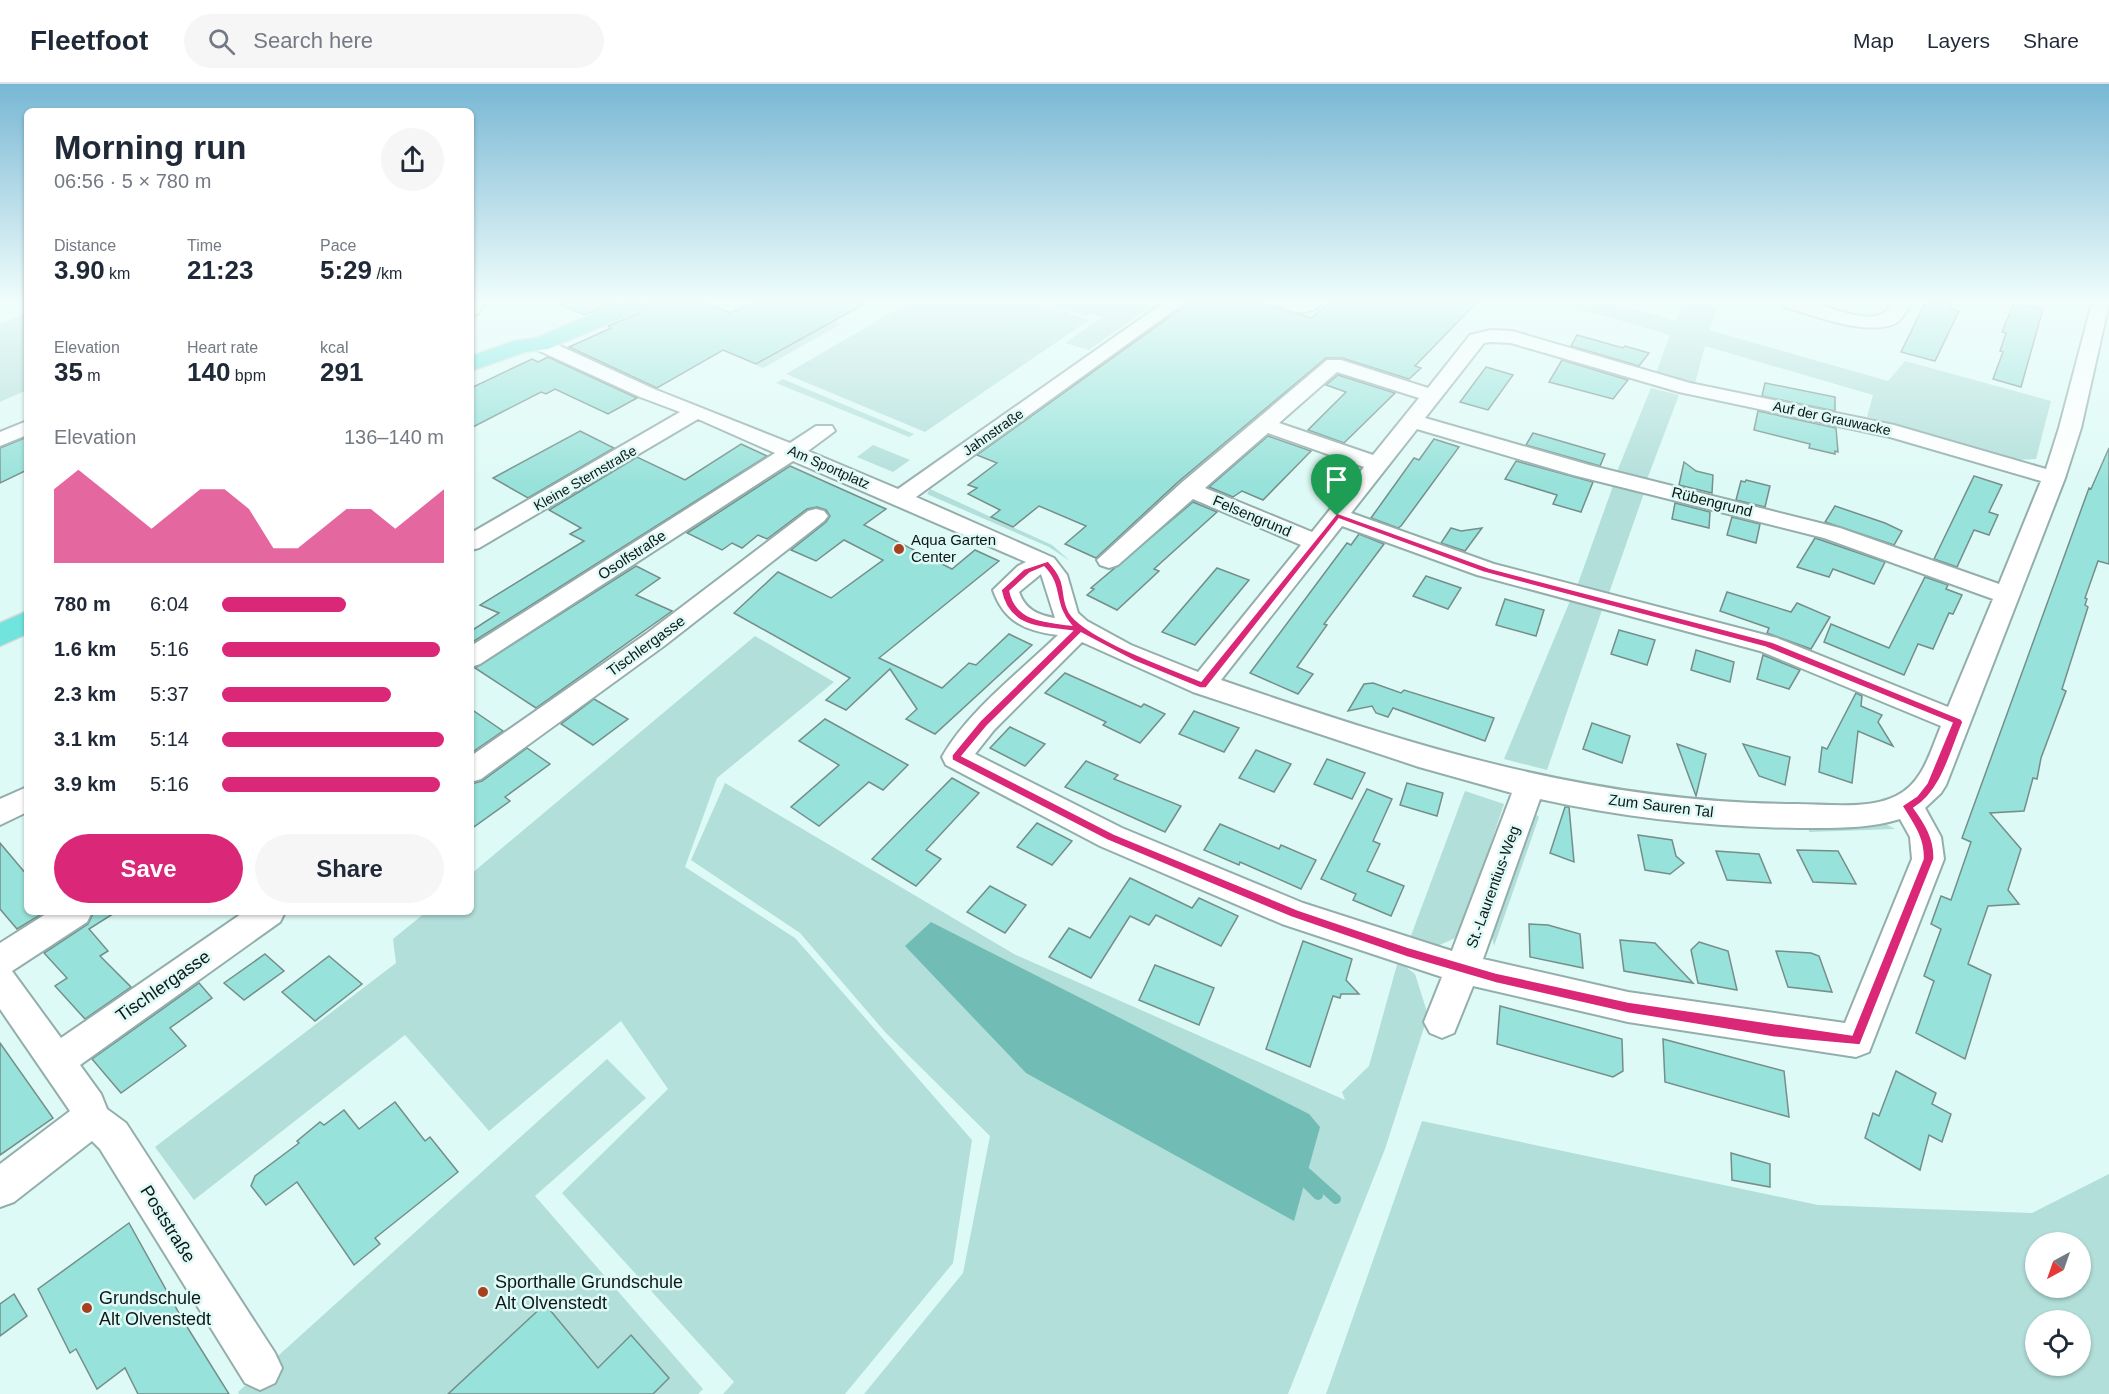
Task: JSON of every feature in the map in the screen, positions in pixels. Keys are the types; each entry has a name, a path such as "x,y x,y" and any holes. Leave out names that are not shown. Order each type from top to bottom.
{"main road":[{"path":"474,369 491,364"},
{"path":"0,636 24,623"}],"street":[{"name":"Am Sportplatz","path":"584,364 647,393 697,411 792,451 1045,563"},
{"name":"Jahnstraße","path":"900,498 1089,364"},
{"name":"Felsengrund","path":"1334,364 1432,396"},
{"name":"Felsengrund","path":"1109,560 1334,364"},
{"name":"Auf der Grauwacke","path":"1203,685 1457,364"},
{"name":"Auf der Grauwacke","path":"1606,364 1686,388 1884,429 2054,478"},
{"name":"Zum Sauren Tal","path":"1080,629 1117,649 1203,685 1465,769 1529,785 1613,802 1758,817 1841,815 1888,811 1907,806 1920,799 1931,785 1958,722 2054,478 2070,428 2086,364"},
{"name":"Kleine Sternstraße","path":"474,541 697,411"},
{"name":"Rübengrund","path":"1412,421 1581,470 1832,533 2008,596"},
{"path":"1265,425 1378,464"},
{"path":"0,440 24,428"},
{"name":"Osolfstraße","path":"474,656 824,430"},
{"name":"Felsengrund","path":"1188,489 1317,542"},
{"name":"Tischlergasse","path":"474,769 655,640 816,516"},
{"path":"1337,516 1486,570 1768,644 1958,722"},
{"path":"1045,563 1059,583 1064,612 1080,629 1035,623 1017,614 1008,604 1006,590 1027,571 1045,563"},
{"path":"1080,629 984,723 956,757 1110,837 1294,914 1463,969 1628,1008 1773,1031 1856,1041 1928,859 1929,850 1922,827 1907,806"},
{"name":"St.-Laurentius-Weg","path":"1442,1022 1518,822 1529,785"},
{"path":"0,813 24,800"},
{"path":"0,961 71,915"},
{"name":"Tischlergasse","path":"57,1061 265,915"},
{"path":"0,981 88,1106 87,1118 73,1133 0,1188"},
{"name":"Poststraße","path":"87,1118 105,1128 113,1136 260,1368"}],"shaded area":[{"path":"0,364 24,364 24,391 0,402"},
{"path":"758,364 770,364 763,368"},
{"path":"803,364 1024,364 925,432 786,374"},
{"path":"1659,364 1700,364 1695,383 1656,373"},
{"path":"1767,364 1829,364 1888,381 1902,364 1916,364 2051,401 2036,459 2017,460 1867,417 1873,395"},
{"path":"783,379 914,434 909,437 776,383"},
{"path":"1651,388 1679,395 1646,482 1616,474"},
{"path":"873,445 910,460 893,472 857,457"},
{"path":"1613,486 1644,493 1608,596 1576,589"},
{"path":"930,489 1052,545 1070,561 1049,547 927,494"},
{"path":"1570,601 1602,610 1547,770 1504,759"},
{"path":"755,636 834,682 717,778 685,867 795,938 972,1140 953,1263 845,1394 723,1394 734,1382 562,1193 668,1089 621,1021 489,1131 405,1035 194,1200 155,1147 396,963 393,939 422,915 474,915 474,871"},
{"path":"725,783 1014,954 1345,1100 1342,1092 1369,1066 1398,961 1415,974 1428,1015 1385,1149 1288,1394 864,1394 963,1273 990,1136 885,1032 800,933 691,860"},
{"path":"1465,791 1504,804 1460,936 1437,946 1409,941"},
{"path":"1534,813 1539,817 1494,946 1490,927"},
{"path":"1884,823 1895,829 1809,832 1810,824"},
{"path":"931,922 1309,1114 1320,1127 1294,1221 1026,1073 905,946"},
{"name":"Sporthalle Grundschule Alt Olvenstedt","path":"607,1059 646,1098 535,1196 703,1389 698,1394 239,1394 238,1392"},
{"path":"1422,1121 1818,1205 2032,1213 2109,1174 2109,1394 1326,1394"}],"building":[{"path":"521,364 563,364 637,398 608,414 555,389 546,394 541,392 474,426 474,387"},
{"path":"606,364 698,364 657,388"},
{"path":"1104,364 1319,364 1178,482 1096,558 1065,544 1086,526 1039,506 1013,527 991,517 1000,510 968,494 977,488 968,485 997,463 977,455"},
{"path":"1362,364 1417,364 1415,366 1421,368 1409,379"},
{"path":"1560,364 1576,364 1628,380 1613,399 1549,382"},
{"path":"1999,364 2027,364 2021,387 1993,379"},
{"path":"1486,367 1513,375 1488,410 1460,402"},
{"path":"1338,375 1395,393 1344,443 1308,430 1346,392 1326,385"},
{"path":"1765,383 1835,397 1835,411 1762,396"},
{"path":"1758,411 1836,428 1838,452 1835,451 1835,454 1809,448 1810,444 1754,430"},
{"path":"580,431 614,448 528,498 493,478"},
{"path":"1533,433 1605,454 1600,466 1526,445"},
{"path":"1268,436 1311,451 1263,500 1242,491 1233,497 1209,487"},
{"path":"24,438 24,471 0,483 0,448"},
{"path":"1434,439 1459,447 1401,526 1398,528 1371,518 1414,458 1419,460"},
{"path":"741,444 767,456 474,641 474,629 499,613 480,605 584,541 570,534 581,528 549,510 637,457 685,480"},
{"path":"2109,448 2109,564 2098,561 2085,598 2087,599 2085,605 2088,607 2062,689 2066,691 2041,758 2037,779 2033,778 2024,811 1990,813 2021,849 2008,890 2019,904 1988,906 1968,964 1991,975 1965,1059 1916,1033 1934,981 1924,976 1941,929 1931,924 1941,896 1951,900 1971,842 1962,838 2089,488 2091,489"},
{"path":"1516,461 1593,482 1581,512 1553,504 1557,495 1505,479"},
{"path":"1684,462 1696,471 1713,475 1712,493 1679,485"},
{"path":"790,466 886,509 864,525 952,569 975,550 999,561 879,658 942,688 969,663 976,665 1009,634 1032,645 935,734 906,719 917,709 890,669 846,710 826,700 850,678 734,613 778,572 831,598 883,560 844,540 816,561 791,550 826,522 830,516 826,510 817,507 807,509 767,539 758,535 742,548 732,543 722,550 687,533"},
{"path":"1974,476 2002,485 1989,512 1998,515 1989,535 1974,530 1957,567 1934,559"},
{"path":"1746,480 1770,486 1765,507 1736,500 1741,481"},
{"path":"1193,502 1217,512 1154,569 1159,571 1117,610 1087,595 1094,589 1091,588"},
{"path":"1675,503 1710,512 1709,528 1672,519"},
{"path":"1835,506 1902,531 1894,545 1825,522"},
{"path":"1732,517 1760,524 1756,543 1727,535"},
{"path":"1451,528 1461,531 1482,528 1465,551 1441,543"},
{"path":"1359,534 1384,544 1324,624 1327,625 1297,667 1313,674 1298,694 1250,673 1347,543 1351,545"},
{"path":"1815,538 1885,562 1874,584 1833,569 1829,577 1797,567"},
{"path":"636,566 660,578 636,595 672,611 536,708 475,668"},
{"path":"1217,568 1249,580 1195,645 1162,632"},
{"path":"1426,576 1461,588 1448,609 1413,596"},
{"path":"1925,577 1948,585 1946,589 1962,595 1953,614 1949,613 1933,649 1918,644 1904,675 1824,642 1831,624 1889,648"},
{"path":"1727,592 1791,612 1797,603 1830,617 1811,649 1767,633 1769,628 1720,611"},
{"path":"1505,599 1544,610 1536,636 1496,625"},
{"path":"1619,630 1655,640 1647,665 1611,654"},
{"path":"1696,650 1734,662 1730,682 1691,670"},
{"path":"1763,655 1800,670 1789,689 1757,679"},
{"path":"1065,673 1141,707 1144,704 1165,714 1140,743 1103,725 1106,722 1045,693"},
{"path":"1373,683 1401,693 1404,690 1494,718 1485,741 1393,708 1388,717 1376,713 1372,706 1348,711 1364,684"},
{"path":"1856,693 1862,696 1861,706 1882,715 1878,722 1893,746 1858,731 1852,783 1819,772 1822,747 1827,749"},
{"path":"594,699 628,719 593,745 561,724"},
{"path":"474,711 503,731 474,751"},
{"path":"1194,711 1239,728 1224,752 1179,734"},
{"path":"825,719 908,765 883,790 869,782 819,826 791,807 839,765 799,741"},
{"path":"1592,723 1630,736 1622,763 1583,749"},
{"path":"1010,727 1045,744 1025,766 990,748"},
{"path":"1677,744 1706,754 1696,796"},
{"path":"1743,744 1790,757 1785,785 1759,776"},
{"path":"527,748 550,764 505,797 510,801 474,827 474,783 482,781"},
{"path":"1256,750 1291,764 1274,792 1239,778"},
{"path":"1327,759 1365,773 1352,799 1314,784"},
{"path":"1086,761 1118,775 1114,779 1181,806 1165,832 1065,787"},
{"path":"952,778 979,793 926,850 941,859 916,886 872,859"},
{"path":"1407,783 1443,793 1437,816 1400,805"},
{"path":"1367,789 1392,799 1373,841 1380,844 1367,871 1404,886 1391,916 1353,900 1356,894 1321,879"},
{"path":"1565,807 1569,807 1574,862 1550,853"},
{"path":"1037,823 1072,841 1052,865 1017,847"},
{"path":"1220,824 1279,849 1281,845 1316,860 1301,889 1240,862 1239,865 1204,850"},
{"path":"1638,835 1672,840 1676,856 1684,863 1670,874 1645,870"},
{"path":"0,843 24,871 24,915 40,915 17,929 0,909"},
{"path":"1797,850 1838,851 1856,884 1813,882"},
{"path":"1716,851 1759,854 1771,883 1727,880"},
{"path":"1130,878 1192,908 1199,898 1238,916 1221,946 1156,915 1149,925 1130,916 1091,978 1049,957 1069,928 1090,938"},
{"path":"990,886 1026,905 1005,933 967,912"},
{"path":"92,915 111,915 89,929 108,951 100,956 131,987 85,1019 55,986 67,978 44,953 88,924"},
{"path":"1529,924 1548,925 1580,934 1583,968 1530,957"},
{"path":"1620,940 1655,943 1693,983 1624,971"},
{"path":"1303,941 1352,959 1346,980 1359,994 1341,994 1340,998 1333,996 1310,1067 1266,1049"},
{"path":"1699,942 1728,951 1737,990 1698,983 1691,950"},
{"path":"1776,951 1811,953 1819,956 1832,992 1788,987"},
{"path":"265,954 284,971 244,1000 224,983"},
{"path":"329,956 362,984 315,1021 282,992"},
{"path":"1155,965 1214,988 1199,1025 1139,1000"},
{"path":"199,983 212,998 170,1028 186,1046 121,1093 92,1059"},
{"path":"1500,1006 1622,1039 1623,1071 1613,1077 1497,1044"},
{"path":"1663,1039 1784,1071 1789,1117 1665,1082"},
{"path":"0,1043 53,1118 0,1155"},
{"path":"1896,1071 1936,1093 1932,1104 1951,1114 1942,1142 1929,1135 1920,1170 1865,1138 1873,1113 1879,1116"},
{"path":"395,1102 425,1141 430,1137 458,1172 375,1238 380,1244 354,1265 297,1182 266,1205 251,1186 255,1176 299,1143 297,1141 320,1122 324,1125 344,1110 359,1129"},
{"path":"1731,1153 1770,1164 1770,1187 1732,1180"},
{"path":"129,1223 184,1322 229,1394 138,1394 125,1368 97,1389 76,1349 70,1353 38,1289"},
{"path":"14,1294 27,1316 0,1336 0,1304"},
{"path":"545,1304 598,1368 631,1335 669,1378 653,1394 448,1394"}],"waterway":[{"path":"1307,1173 1336,1199"},
{"path":"1305,1182 1318,1195"}],"place":[{"name":"Aqua Garten Center","path":"899,549"},
{"name":"Sporthalle Grundschule Alt Olvenstedt","path":"483,1292"},
{"name":"Grundschule Alt Olvenstedt","path":"87,1308"}],"route":[{"path":"1337,516 1203,685 1106,644 1080,629 1064,612 1059,583 1054,572 1045,563 1027,571 1006,590 1008,604 1017,614 1035,623 1080,629 984,723 956,757 1110,837 1294,914 1407,952 1496,978 1628,1008 1773,1031 1856,1041 1928,859 1929,850 1922,827 1907,806 1920,799 1931,785 1958,722 1768,644 1486,570 1337,516"}]}
